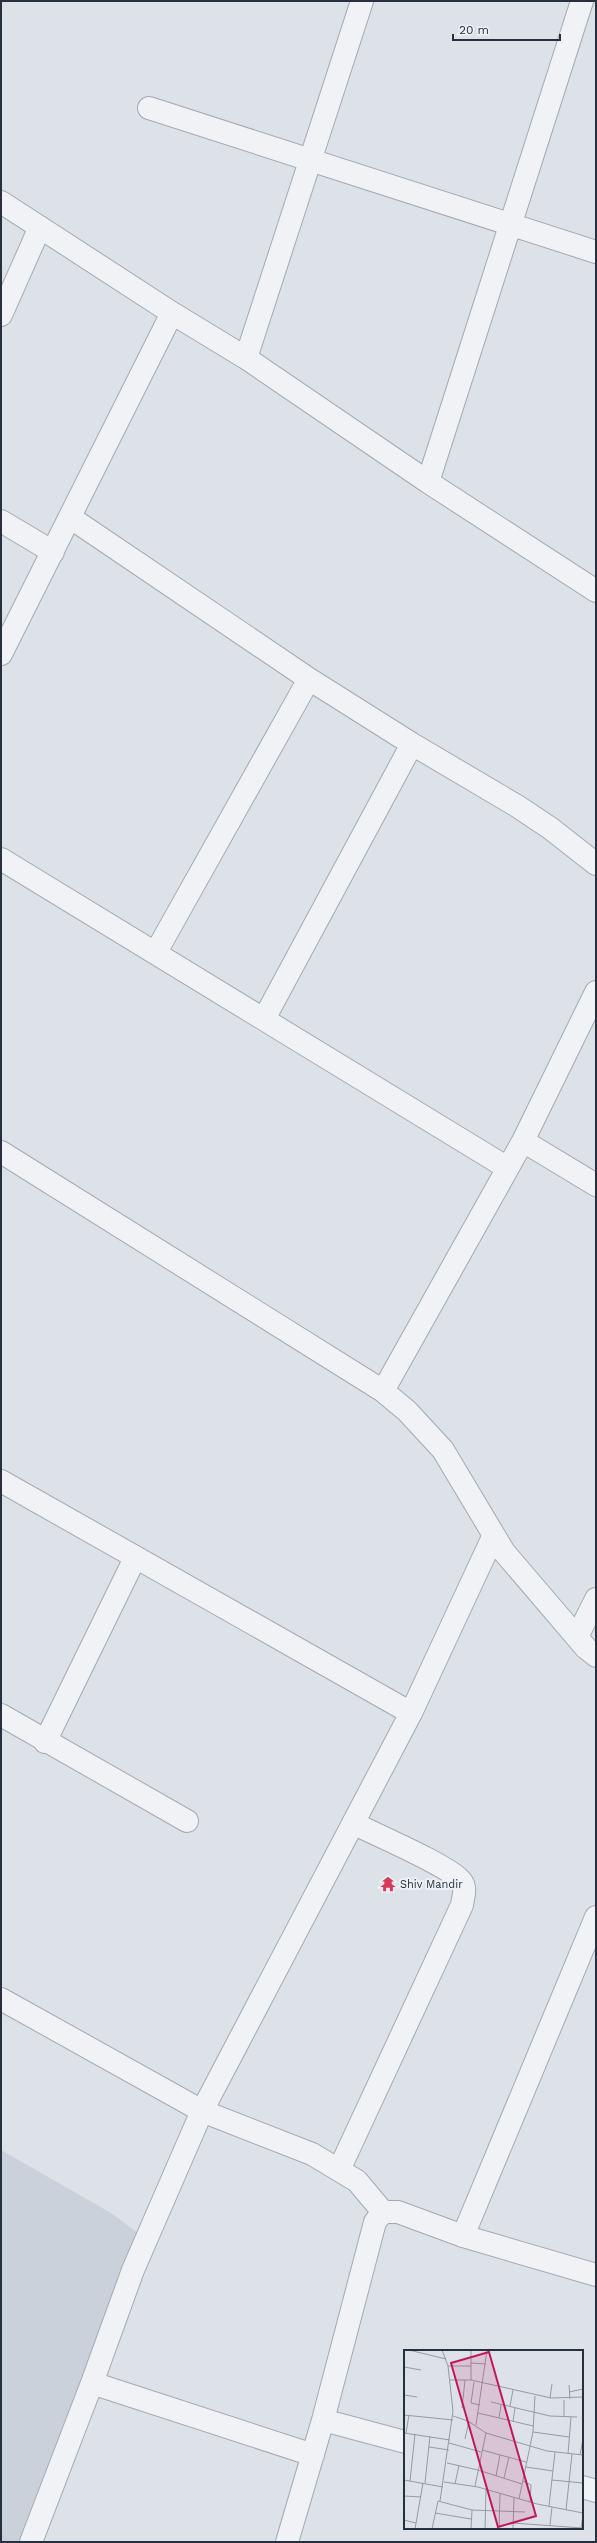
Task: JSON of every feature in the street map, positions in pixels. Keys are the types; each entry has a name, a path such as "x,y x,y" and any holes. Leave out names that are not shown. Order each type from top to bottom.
{"street":[{"path":"246,358 362,1"},
{"path":"428,482 582,1"},
{"path":"149,108 311,159 511,226 596,252"},
{"path":"1,202 172,313 246,358 428,482 596,591"},
{"path":"1,315 40,228"},
{"path":"1,654 71,518 172,313"},
{"path":"71,518 309,679 412,744 517,806 550,828 596,864"},
{"path":"1,521 53,552"},
{"path":"156,952 309,679"},
{"path":"264,1019 412,744"},
{"path":"1,859 156,952 506,1167"},
{"path":"383,1392 506,1167 523,1141 596,992"},
{"path":"523,1141 596,1185"},
{"path":"1,1152 383,1392 407,1411 442,1450 494,1537 516,1567 577,1637 596,1656"},
{"path":"1,1481 135,1558 411,1712"},
{"path":"31,2542 92,2383 133,2270 202,2111 411,1712 494,1537"},
{"path":"45,1742 135,1558"},
{"path":"577,1637 596,1599"},
{"path":"1,1715 45,1742 187,1821"},
{"path":"340,2170 462,1905 465,1892 462,1881 447,1870 353,1823"},
{"path":"463,2236 596,1916"},
{"path":"1,1999 202,2111 291,2144 340,2170 365,2188 383,2212"},
{"path":"383,2212 398,2212 463,2236 596,2275"},
{"path":"287,2542 323,2420 373,2228 375,2222 383,2212"},
{"path":"92,2383 313,2455"},
{"path":"323,2420 404,2442"},
{"path":"583,2487 596,2491"}],"shaded area":[{"path":"1,2150 111,2213 139,2234 99,2355 19,2542 1,2542"}],"place":[{"name":"Shiv Mandir","path":"388,1884"}]}
